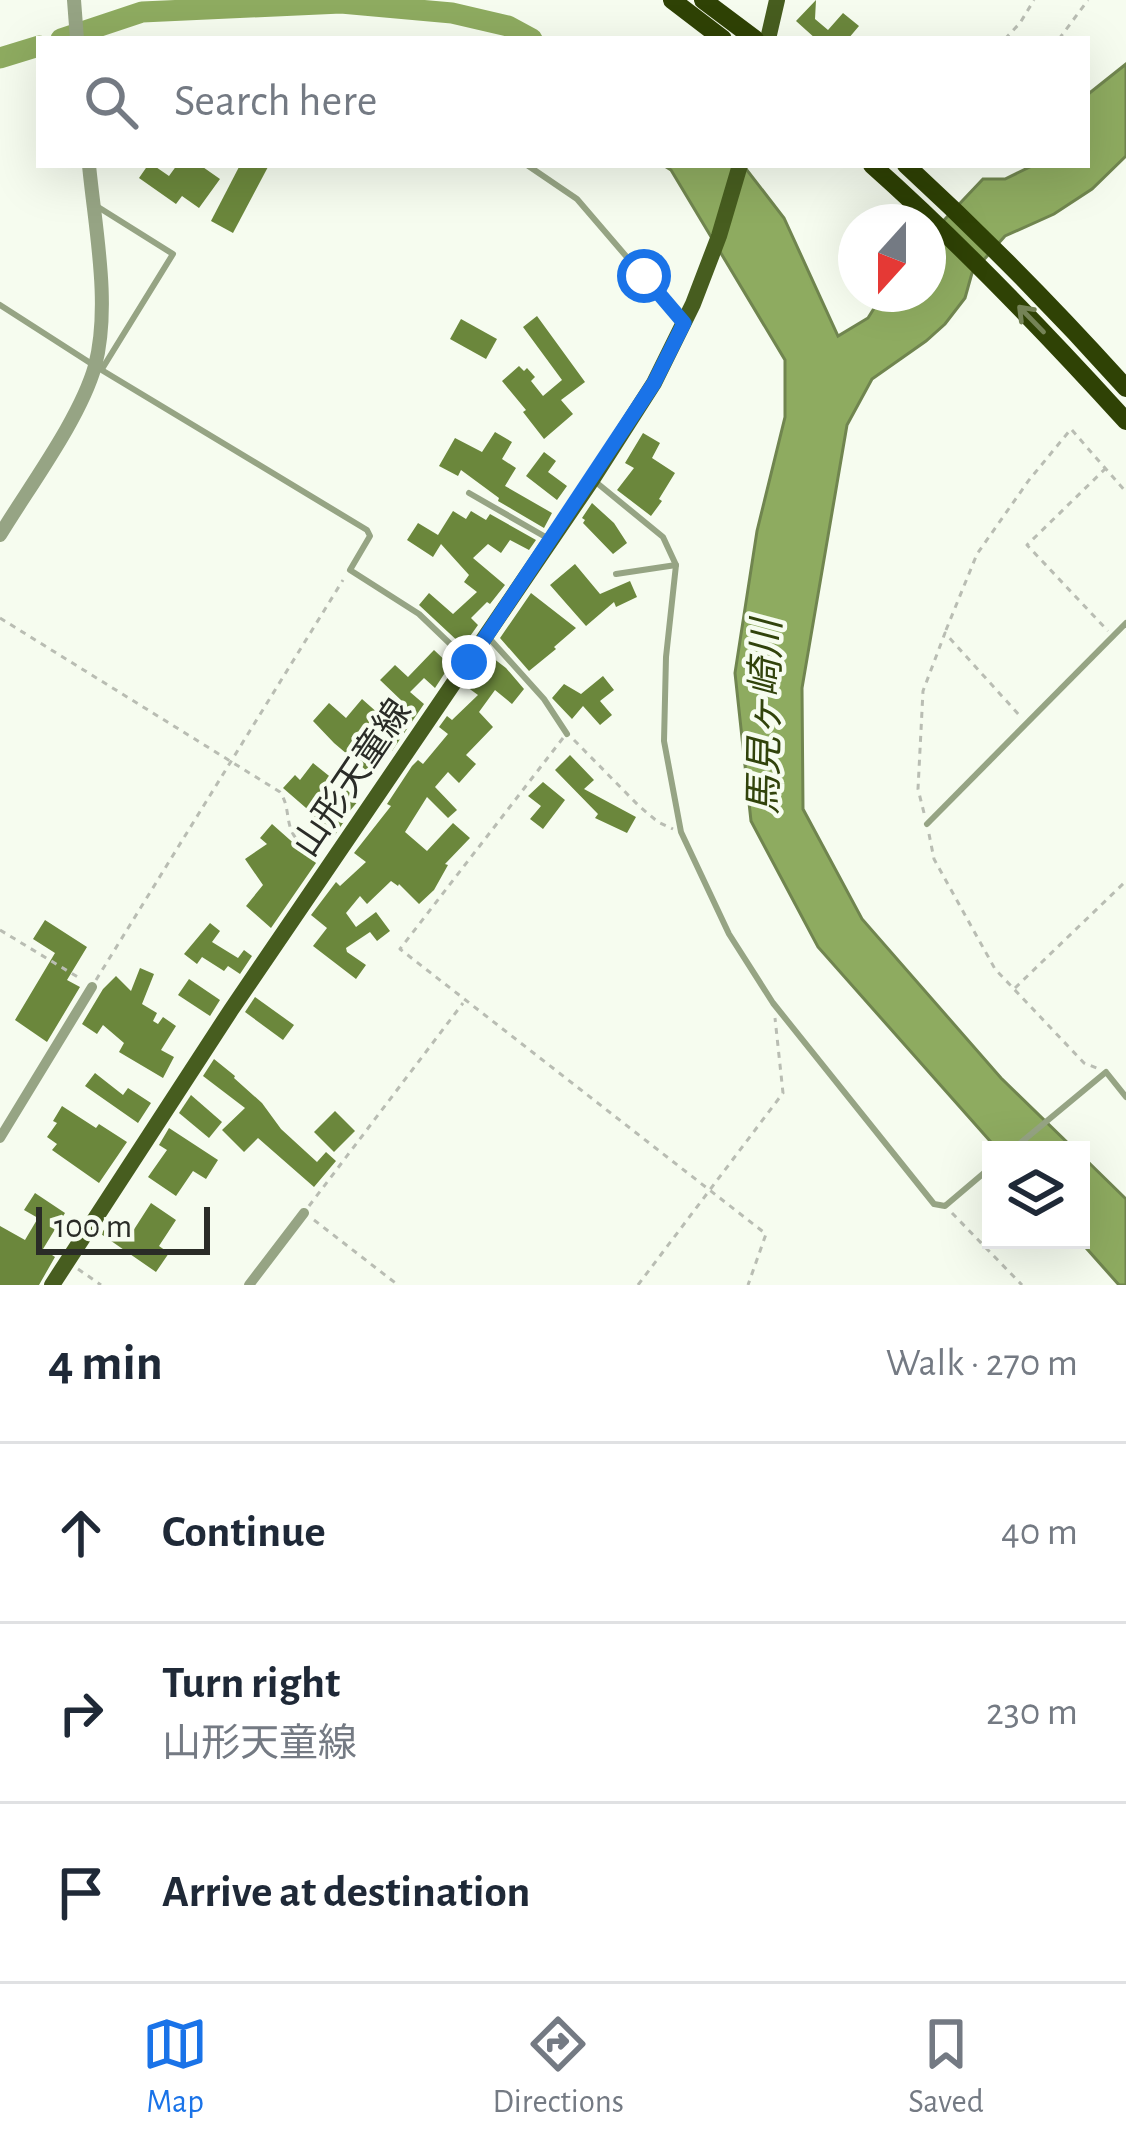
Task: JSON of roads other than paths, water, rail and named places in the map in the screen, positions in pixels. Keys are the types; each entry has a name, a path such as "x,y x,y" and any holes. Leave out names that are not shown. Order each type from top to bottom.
{"highway":[{"path":"672,0 719,36"},
{"path":"703,0 757,36"},
{"path":"875,168 1035,322 1126,421"},
{"path":"909,168 996,250 1125,387"}],"main road":[{"path":"758,36 776,0"},
{"name":"山形天童線","path":"52,1285 231,1010 654,383 719,236 739,168"}],"street":[{"path":"74,0 77,36"},
{"path":"0,535 98,368 101,296 89,168"},
{"path":"0,1138 92,986"},
{"path":"249,1285 304,1213"}],"lane":[{"path":"531,168 578,200 684,323"},
{"path":"93,204 173,254 98,368"},
{"path":"0,305 367,530 370,536 350,569 419,614 469,662"},
{"path":"592,480 663,537 676,565 666,657 664,740 681,832 729,934 773,1003 934,1204 945,1206 982,1175"},
{"path":"470,493 550,540"},
{"path":"616,574 676,565"},
{"path":"927,824 1126,623"},
{"path":"487,635 544,699 567,734"},
{"path":"1023,1141 1106,1072 1126,1097"}],"water":[{"name":"馬見ヶ崎川","path":"1126,64 1126,156 1092,189 1054,214 1005,236 972,273 965,298 945,324 872,379 847,425 802,688 803,809 862,919 1001,1078 1066,1141 990,1141 818,947 751,821 735,673 757,531 785,417 785,360 668,168 745,168 784,218 838,336 872,312 946,312 946,218 983,179 1005,179 1028,168 1090,168 1090,93"},
{"path":"1090,1164 1126,1199 1126,1285 1119,1285 1087,1249"}],"waterway":[{"path":"70,36 142,12 341,3 452,13 508,26 526,36"},
{"path":"0,58 36,47"}]}
